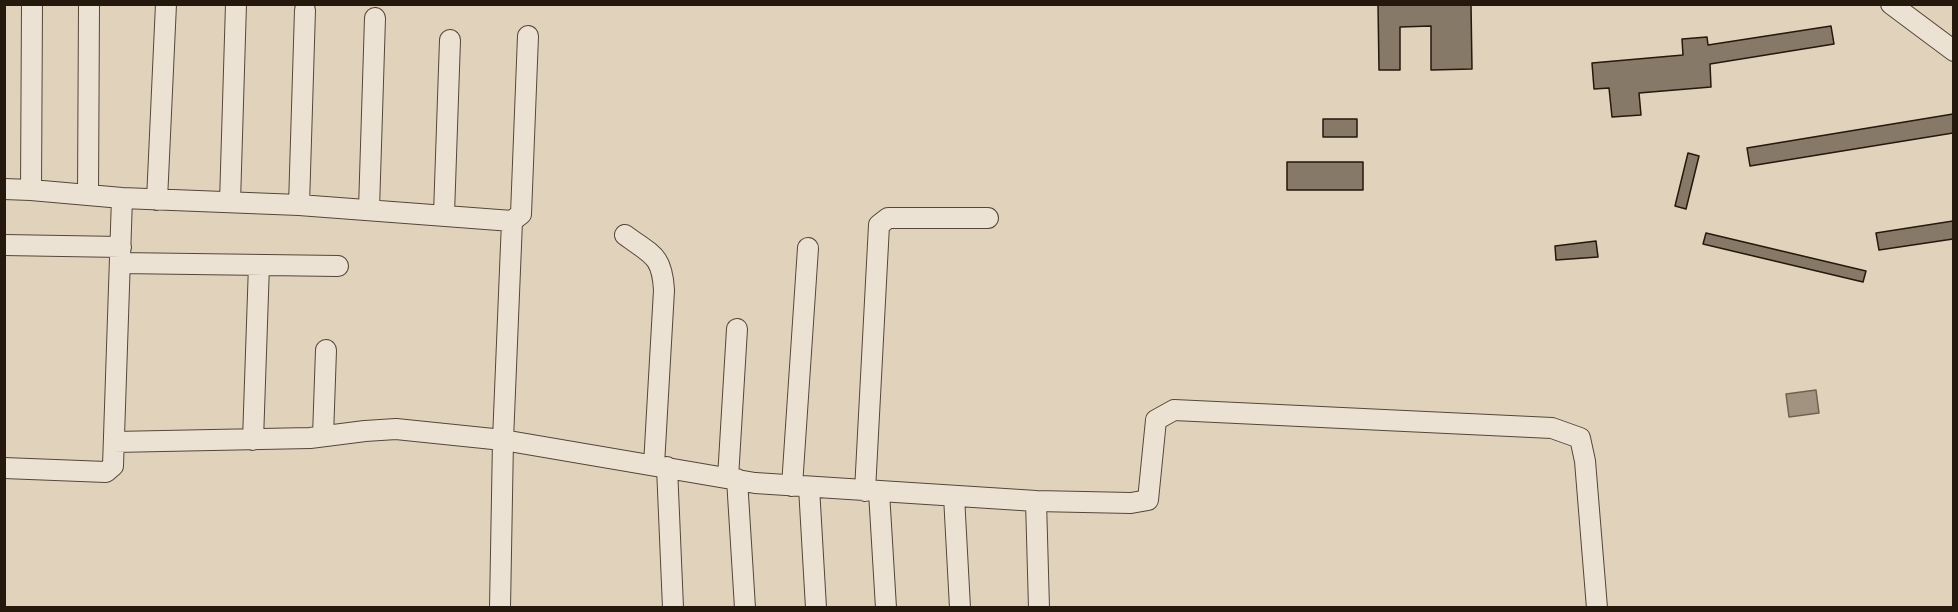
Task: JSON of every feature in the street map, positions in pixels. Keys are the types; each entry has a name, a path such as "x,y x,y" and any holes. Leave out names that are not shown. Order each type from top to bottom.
{"street":[{"path":"31,190 32,4"},
{"path":"88,195 89,4"},
{"path":"157,200 166,4"},
{"path":"230,202 236,4"},
{"path":"1891,4 1953,51"},
{"path":"299,205 305,10"},
{"path":"369,209 375,18"},
{"path":"500,608 503,440 512,221 520,214 528,36"},
{"path":"444,214 450,40"},
{"path":"4,189 157,200 369,209 512,221"},
{"path":"4,468 106,472 114,466 122,198"},
{"path":"886,608 872,492 879,225 888,218 988,218"},
{"path":"625,235 658,259 663,273 660,466 673,608"},
{"path":"4,245 259,265 338,266"},
{"path":"808,249 801,486 816,608"},
{"path":"253,440 259,265"},
{"path":"737,329 733,479 745,608"},
{"path":"323,436 326,350"},
{"path":"114,442 253,440 396,429 503,440 733,479 801,486 1036,501 1131,503 1148,500 1156,420 1174,410 1552,428 1580,438 1585,461 1597,608"},
{"path":"954,496 960,608"},
{"path":"1036,501 1039,608"}],"shaded area":[{"path":"1816,390 1819,413 1789,417 1786,394"}],"building":[{"path":"1378,4 1471,4 1472,69 1431,70 1431,26 1400,27 1400,70 1379,70"},
{"path":"1831,26 1834,44 1710,64 1711,87 1639,93 1641,115 1612,117 1609,88 1594,89 1592,63 1683,55 1682,39 1707,37 1708,45"},
{"path":"1953,114 1953,133 1750,166 1747,148"},
{"path":"1323,119 1357,119 1357,137 1323,137"},
{"path":"1688,153 1699,156 1686,209 1675,206"},
{"path":"1287,162 1363,162 1363,190 1287,190"},
{"path":"1953,221 1953,239 1879,250 1876,233"},
{"path":"1706,233 1866,271 1863,282 1703,244"},
{"path":"1596,241 1598,257 1556,260 1555,246"}]}
